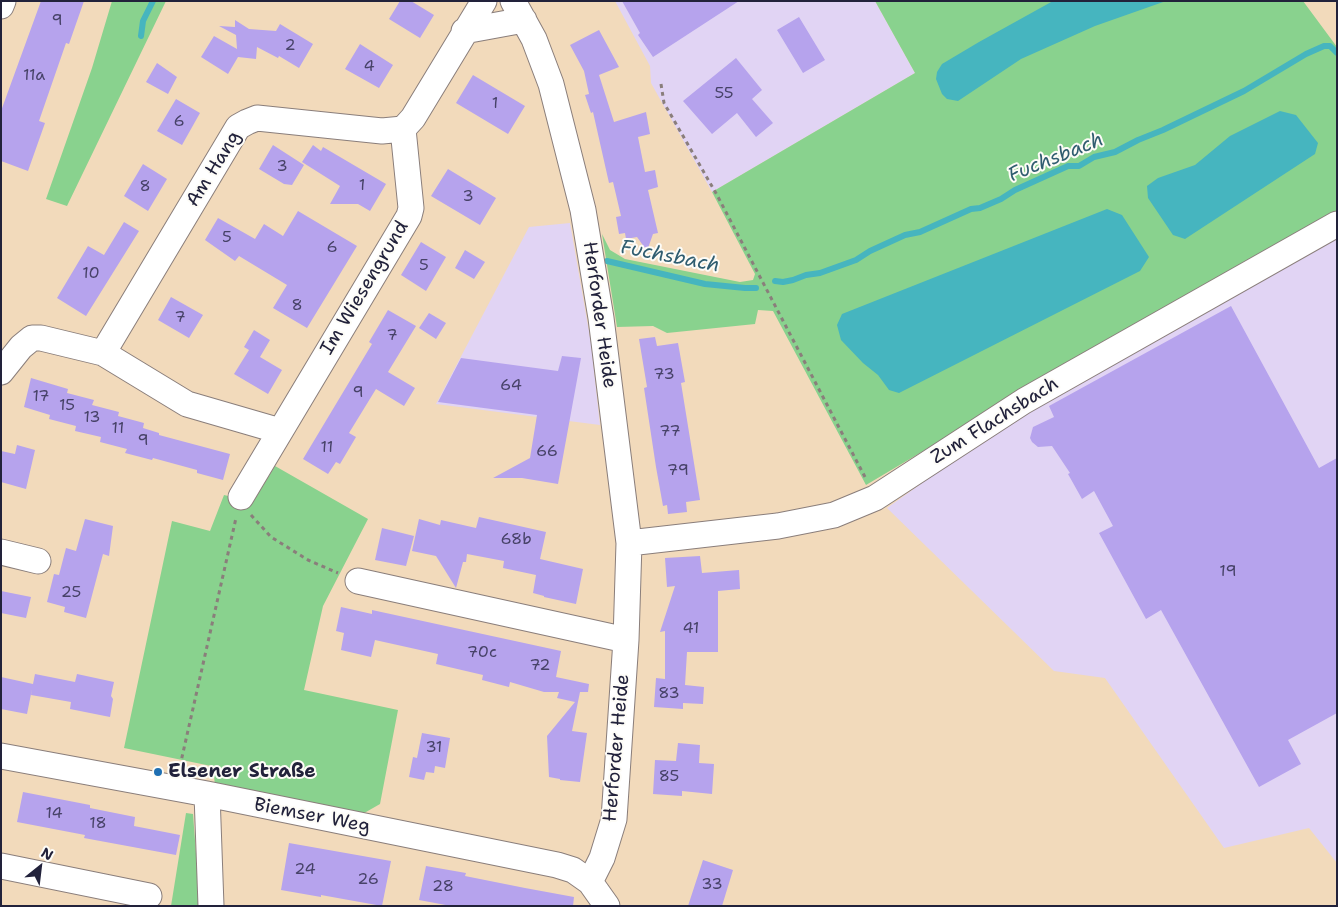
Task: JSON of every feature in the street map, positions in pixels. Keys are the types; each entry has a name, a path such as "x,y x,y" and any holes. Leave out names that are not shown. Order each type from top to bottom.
{"street":[{"path":"1,6 3,1"},
{"path":"403,130 413,118 464,31 484,1"},
{"path":"464,31 518,11"},
{"name":"Herforder Heide","path":"518,11 534,39 551,84 584,210 629,543 626,640 614,819 602,858 590,882"},
{"name":"Am Hang","path":"103,354 238,127 257,118 382,131 403,130"},
{"name":"Im Wiesengrund","path":"240,500 409,216 411,208 403,130"},
{"name":"Zum Flachsbach","path":"629,543 787,524 834,515 875,498 1024,401 1337,224"},
{"path":"1,372 21,347 32,338 41,338 103,354 187,404 280,431"},
{"path":"1,552 38,561"},
{"path":"358,581 626,640"},
{"name":"Biemser Weg","path":"1,756 207,794 557,865 573,870 590,882 607,906"},
{"path":"207,794 212,906"},
{"path":"1,866 149,896"}],"path":[{"path":"661,84 664,103 717,195 855,456 875,498"},
{"path":"240,500 271,537 308,560 358,581"},
{"path":"175,788 240,500"}],"shaded area":[{"path":"615,1 875,1 915,73 712,192 651,83 650,66"},
{"path":"570,223 591,343 600,425 436,404 529,227"},
{"path":"1337,230 1337,863 1309,828 1224,848 1105,678 1054,671 887,508 1027,408"}],"green space":[{"path":"112,1 166,1 67,206 46,199 92,68"},
{"path":"875,1 1303,1 1337,47 1337,215 1188,294 866,485 773,311 758,310 755,324 667,333 653,326 617,327 602,234 610,250 625,259 740,282 753,280 755,274 712,192 915,73"},
{"path":"275,466 368,519 323,606 304,690 398,710 380,804 359,816 215,786 214,776 216,767 124,748 172,521 210,531 224,495 253,502"},
{"path":"186,813 193,814 200,906 171,906"}],"water":[{"path":"1053,1 1166,1 1095,26 1021,59 958,101 947,99 942,94 936,79 937,72 942,64"},
{"path":"1280,111 1296,115 1318,143 1315,154 1185,239 1173,235 1148,198 1147,186 1158,178 1195,165 1230,136"},
{"path":"1107,209 1122,215 1149,257 1140,271 899,393 889,390 878,375 863,363 841,340 837,325 842,314"}],"building":[{"path":"41,1 84,1 69,44 66,43 39,121 45,123 28,171 1,161 1,111"},
{"path":"400,1 411,1 434,15 420,38 389,19"},
{"path":"622,1 739,1 653,57 638,35 640,33"},
{"path":"799,17 825,60 803,73 777,30"},
{"path":"235,20 249,29 276,31 280,24 313,44 299,68 279,56 278,58 257,47 256,59 238,57 228,74 201,57 214,36 237,49 236,35 219,26 235,27"},
{"path":"599,30 619,67 599,75 614,122 646,112 650,134 638,137 645,172 655,170 658,187 648,190 658,233 653,234 647,251 637,237 626,239 625,233 619,234 616,217 621,216 613,182 609,183 593,112 591,113 585,95 589,94 584,71 570,45"},
{"path":"360,44 393,65 379,88 345,69"},
{"path":"736,58 762,90 752,99 773,123 756,137 737,113 712,134 683,101"},
{"path":"157,63 177,77 168,94 146,82"},
{"path":"473,75 525,106 508,134 456,103"},
{"path":"176,99 200,113 182,145 157,131"},
{"path":"273,145 304,165 292,185 284,184 259,169"},
{"path":"313,145 321,151 323,147 386,184 370,211 358,204 330,204 340,186 302,162"},
{"path":"143,164 167,179 148,211 124,196"},
{"path":"448,169 496,198 480,225 431,196"},
{"path":"298,211 357,246 307,328 273,308 287,285 239,256 235,261 205,240 218,218 255,239 264,224 283,236"},
{"path":"124,222 139,231 86,316 57,298 88,246 104,255"},
{"path":"421,242 446,257 426,291 401,275"},
{"path":"465,250 485,262 474,279 455,268"},
{"path":"171,297 203,315 189,338 158,320"},
{"path":"1231,306 1319,468 1337,458 1337,713 1288,740 1301,764 1259,787 1161,610 1146,619 1099,533 1113,526 1094,491 1082,499 1068,474 1070,473 1052,446 1038,447 1030,438 1033,427 1054,417 1049,406"},
{"path":"388,310 416,326 388,372 415,388 404,406 376,389 349,433 356,437 340,464 336,462 328,474 303,459 372,344 369,342"},
{"path":"429,313 446,323 436,339 419,328"},
{"path":"254,330 270,340 260,357 282,370 268,394 234,374 249,350 244,347"},
{"path":"655,337 657,346 678,343 685,382 681,383 700,500 686,502 687,512 668,514 667,505 663,506 644,388 647,387 639,339"},
{"path":"562,356 581,358 558,484 522,478 493,478 530,458 537,415 438,402 461,358 558,371"},
{"path":"31,378 68,389 67,393 94,400 92,405 119,412 118,416 144,423 143,428 159,433 159,435 230,454 223,480 197,473 197,470 153,458 152,460 125,453 127,449 100,442 101,437 75,431 76,426 49,419 50,415 24,407"},
{"path":"17,445 35,450 26,489 1,482 1,451 15,454"},
{"path":"479,517 546,532 540,559 583,569 576,604 533,593 536,575 503,568 504,561 467,554 466,562 463,562 456,588 436,556 412,551 419,519 440,525 441,520 476,528"},
{"path":"85,519 113,526 109,556 103,554 86,618 64,612 65,607 47,602 54,574 59,575 66,548 76,551"},
{"path":"382,528 414,536 406,566 375,560"},
{"path":"700,556 702,573 739,570 740,589 718,591 718,652 687,652 685,685 704,687 703,704 683,703 683,709 654,707 656,678 665,679 665,631 660,632 675,586 667,587 665,558"},
{"path":"1,591 31,597 26,618 1,613"},
{"path":"341,607 372,614 372,610 561,651 556,677 589,684 588,692 580,692 572,731 587,733 580,782 549,777 547,736 575,702 557,698 559,692 544,692 510,682 509,687 482,680 483,675 436,664 438,654 375,640 371,657 341,650 344,633 336,631"},
{"path":"35,674 75,682 77,674 114,682 110,717 70,709 71,702 31,695 32,689 27,714 1,709 1,677 33,684"},
{"path":"422,733 450,738 445,768 435,766 434,773 426,772 424,780 409,777 413,757 417,758"},
{"path":"678,743 700,745 699,763 714,764 712,794 682,791 682,796 653,794 655,760 676,761"},
{"path":"23,792 90,805 90,808 135,817 134,826 180,835 176,855 84,838 85,835 17,822"},
{"path":"289,843 391,861 382,906 281,890"},
{"path":"703,860 733,870 722,906 688,906"},
{"path":"426,866 466,873 465,876 574,897 573,906 451,906 419,900"}],"waterway":[{"path":"141,36 143,21 153,1"},
{"name":"Fuchsbach","path":"775,281 793,280 856,260 870,251 905,235 920,232 971,209 980,208 1001,199 1015,190 1068,166 1079,166 1094,157 1115,152 1244,91 1306,54 1324,46 1330,46 1337,53"},
{"name":"Fuchsbach","path":"607,261 705,284 756,288"}],"place":[{"name":"Elsener Straße","path":"158,772"}]}
